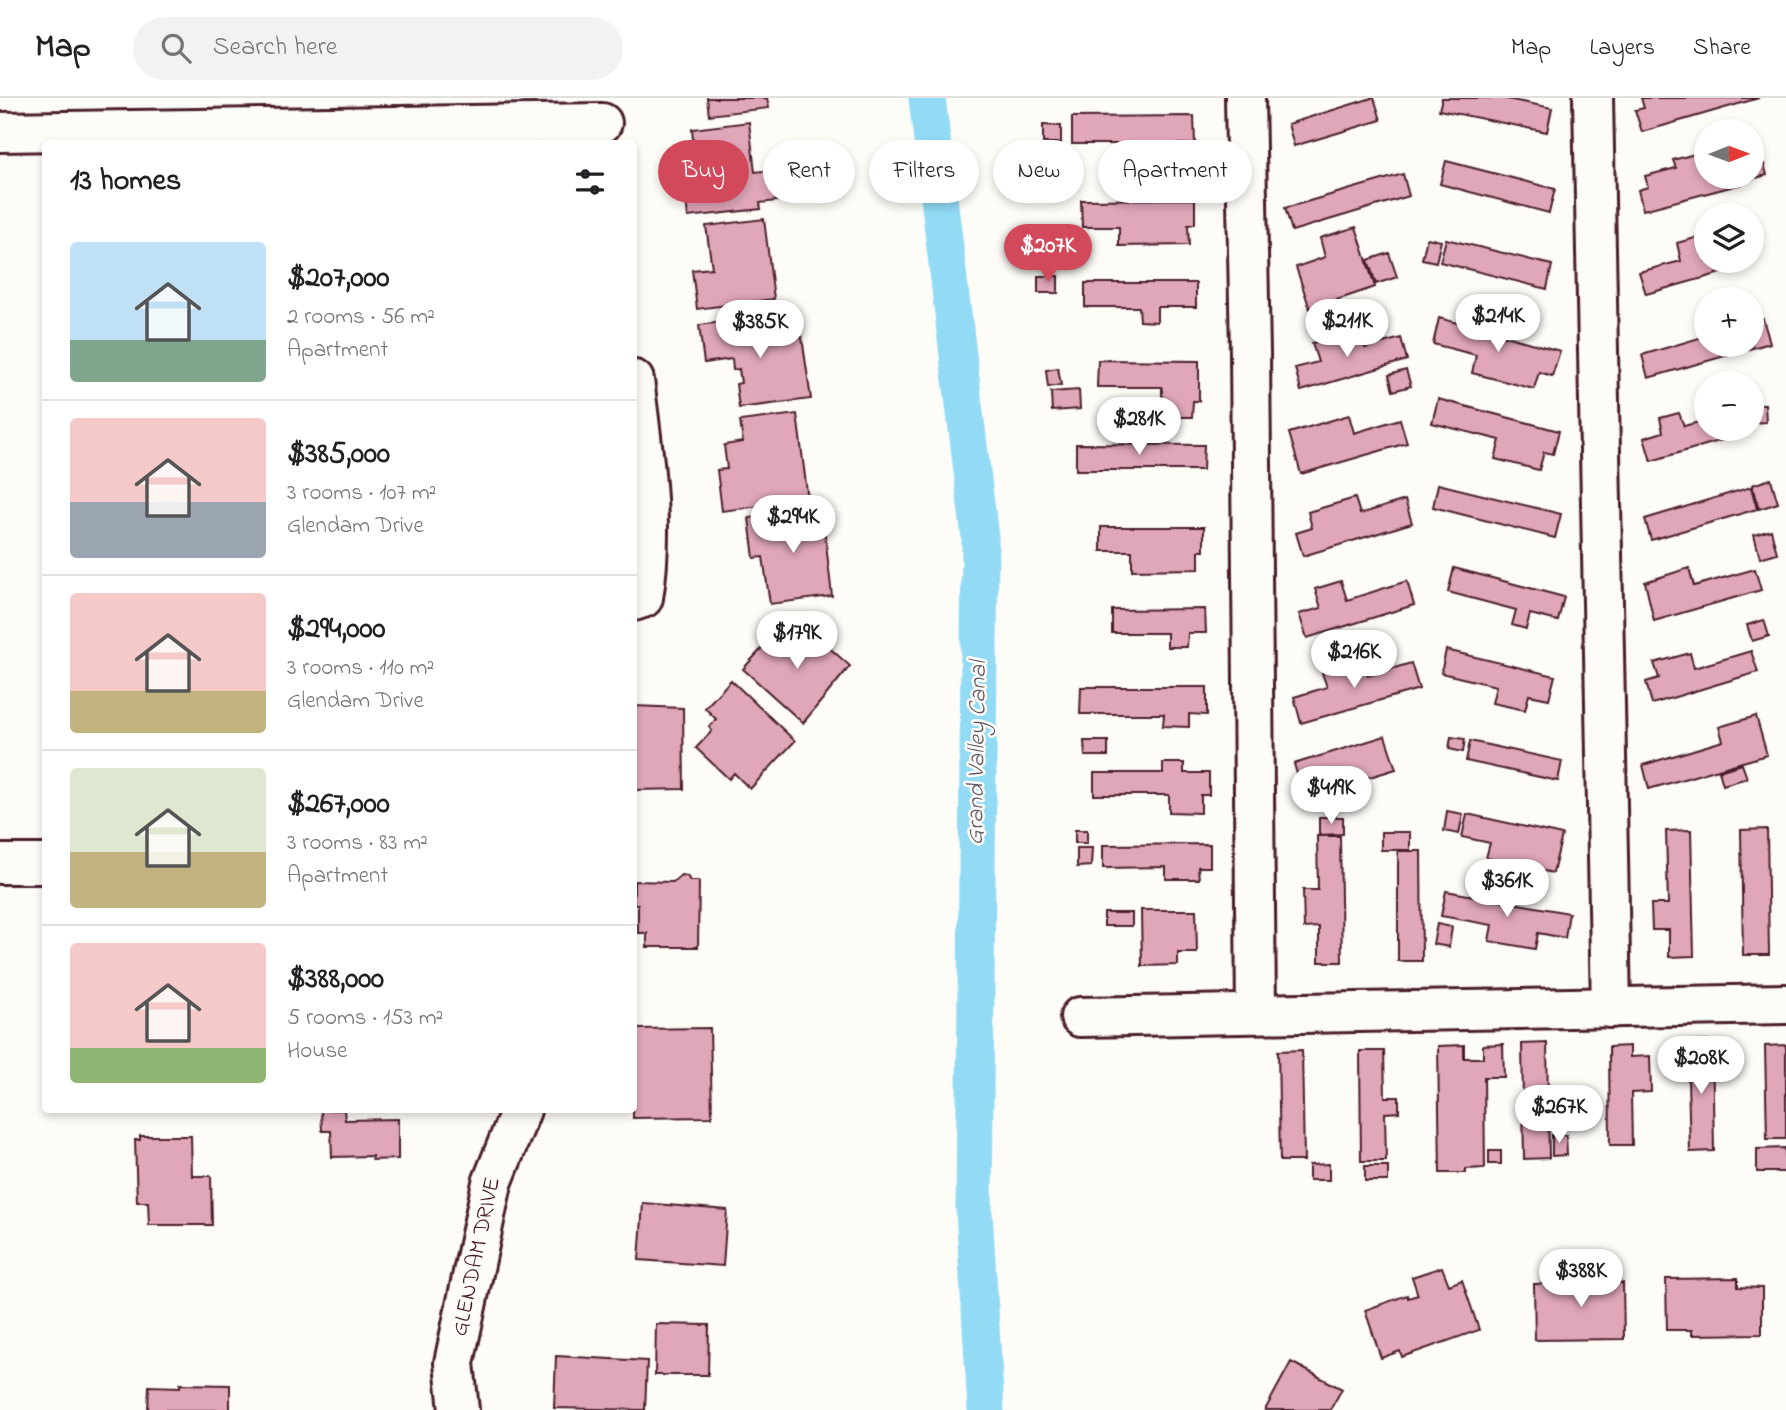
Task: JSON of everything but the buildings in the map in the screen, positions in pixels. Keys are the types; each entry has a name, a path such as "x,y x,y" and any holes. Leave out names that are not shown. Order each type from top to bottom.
{"street":[{"path":"1245,98 1256,1013"},
{"path":"1593,98 1611,1008"},
{"path":"0,132 265,136 602,122"},
{"path":"637,406 647,491 649,562 643,598 637,600"},
{"path":"0,864 42,864"},
{"path":"1080,1017 1786,1004"},
{"name":"GLENDAM DRIVE","path":"459,1410 454,1363 492,1183 520,1113"}],"waterway":[{"name":"Grand Valley Canal","path":"927,98 980,537 974,1211 986,1410"}]}
